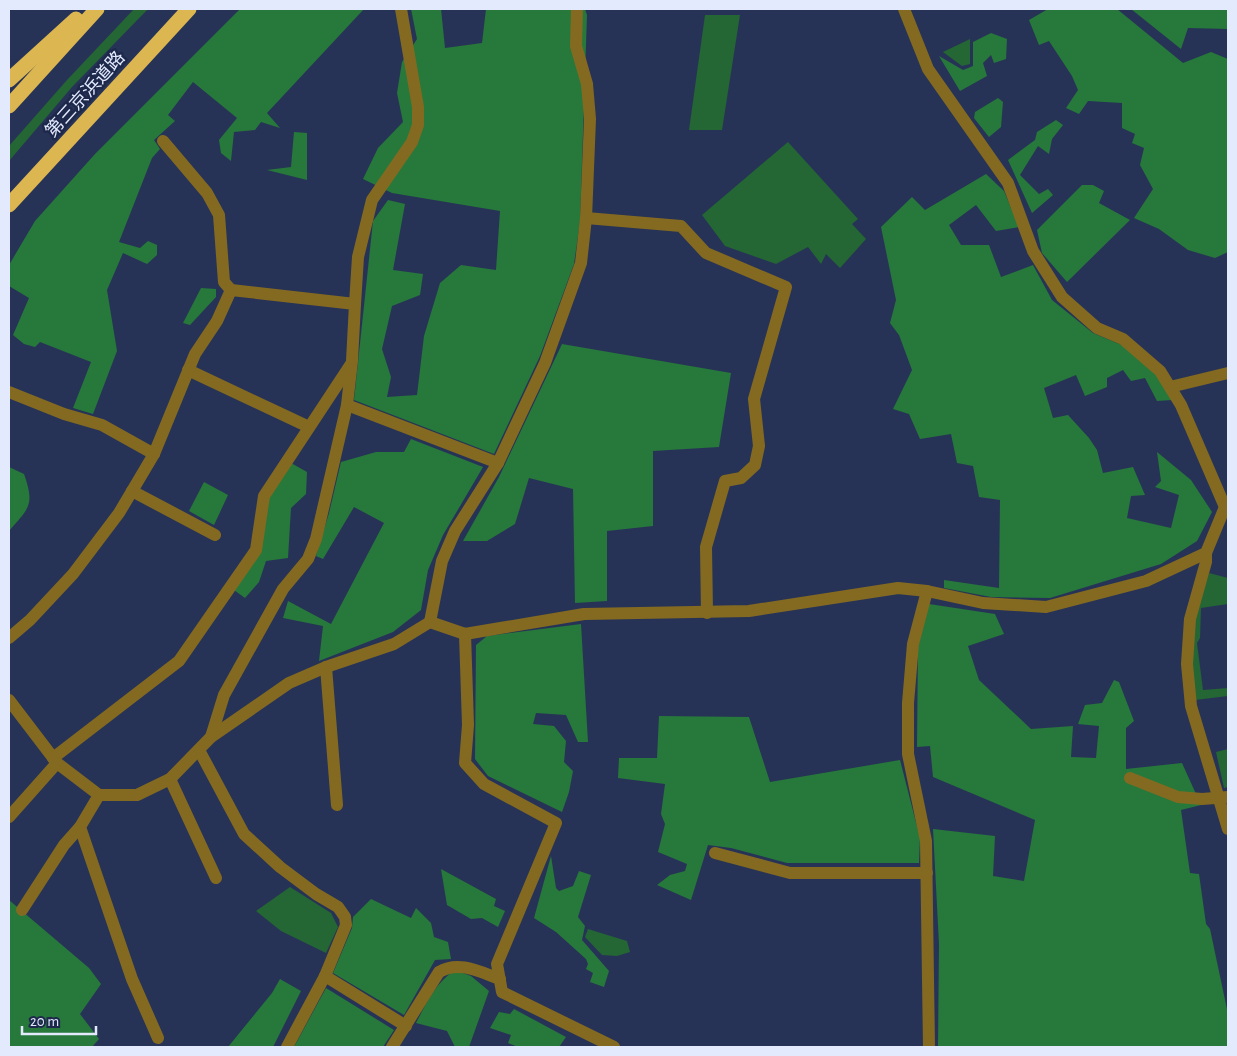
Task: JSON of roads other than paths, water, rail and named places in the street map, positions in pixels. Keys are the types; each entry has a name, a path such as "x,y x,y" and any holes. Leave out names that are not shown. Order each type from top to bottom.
{"highway":[{"path":"9,80 88,9"},
{"path":"9,106 97,9"},
{"name":"第三京浜道路","path":"9,205 189,9"}],"street":[{"path":"211,737 224,695 283,589 308,559 316,539 347,404 352,361 358,257 372,200 412,142 418,125 418,107 401,9"},
{"path":"9,700 55,760 99,795 137,795 170,779 211,737 289,683 326,667 394,644 430,622 442,561 455,531 498,463 545,362 580,263 586,218 590,119 587,84 576,46 577,9"},
{"path":"904,9 928,69 1008,183 1033,250 1062,297 1097,328 1123,339 1160,371 1181,405 1227,507 1206,553 1206,562 1190,618 1187,664 1191,706 1223,798 1228,829"},
{"path":"163,141 207,193 219,215 224,282 231,290 356,304"},
{"path":"586,218 681,226 706,253 786,287 754,399 759,446 755,465 741,478 725,481 706,547 708,613"},
{"path":"9,638 30,620 72,574 119,513 154,454 194,354 217,322 231,290"},
{"path":"9,817 55,760 179,661 256,550 264,496 352,361"},
{"path":"188,370 309,427"},
{"path":"1170,387 1228,373"},
{"path":"9,392 64,414 102,425 154,454"},
{"path":"347,404 498,463"},
{"path":"132,491 216,536"},
{"path":"430,622 465,634 584,614 750,611 898,588 928,590 983,603 1046,607 1146,581 1206,553"},
{"path":"928,590 913,644 908,703 908,754 926,841 929,1047"},
{"path":"465,634 468,725 465,763 484,784 556,822 497,964 502,992 614,1047"},
{"path":"326,667 336,805"},
{"path":"199,750 244,834 280,867 316,894 338,907 345,918 346,925 325,976 287,1047"},
{"path":"1130,778 1178,797 1223,798"},
{"path":"170,779 216,878"},
{"path":"22,910 64,846 80,827 99,795"},
{"path":"80,827 132,979 158,1038"},
{"path":"715,853 790,873 927,873"},
{"path":"392,1047 439,972 447,967 468,967 500,979"},
{"path":"325,976 406,1026"}]}
